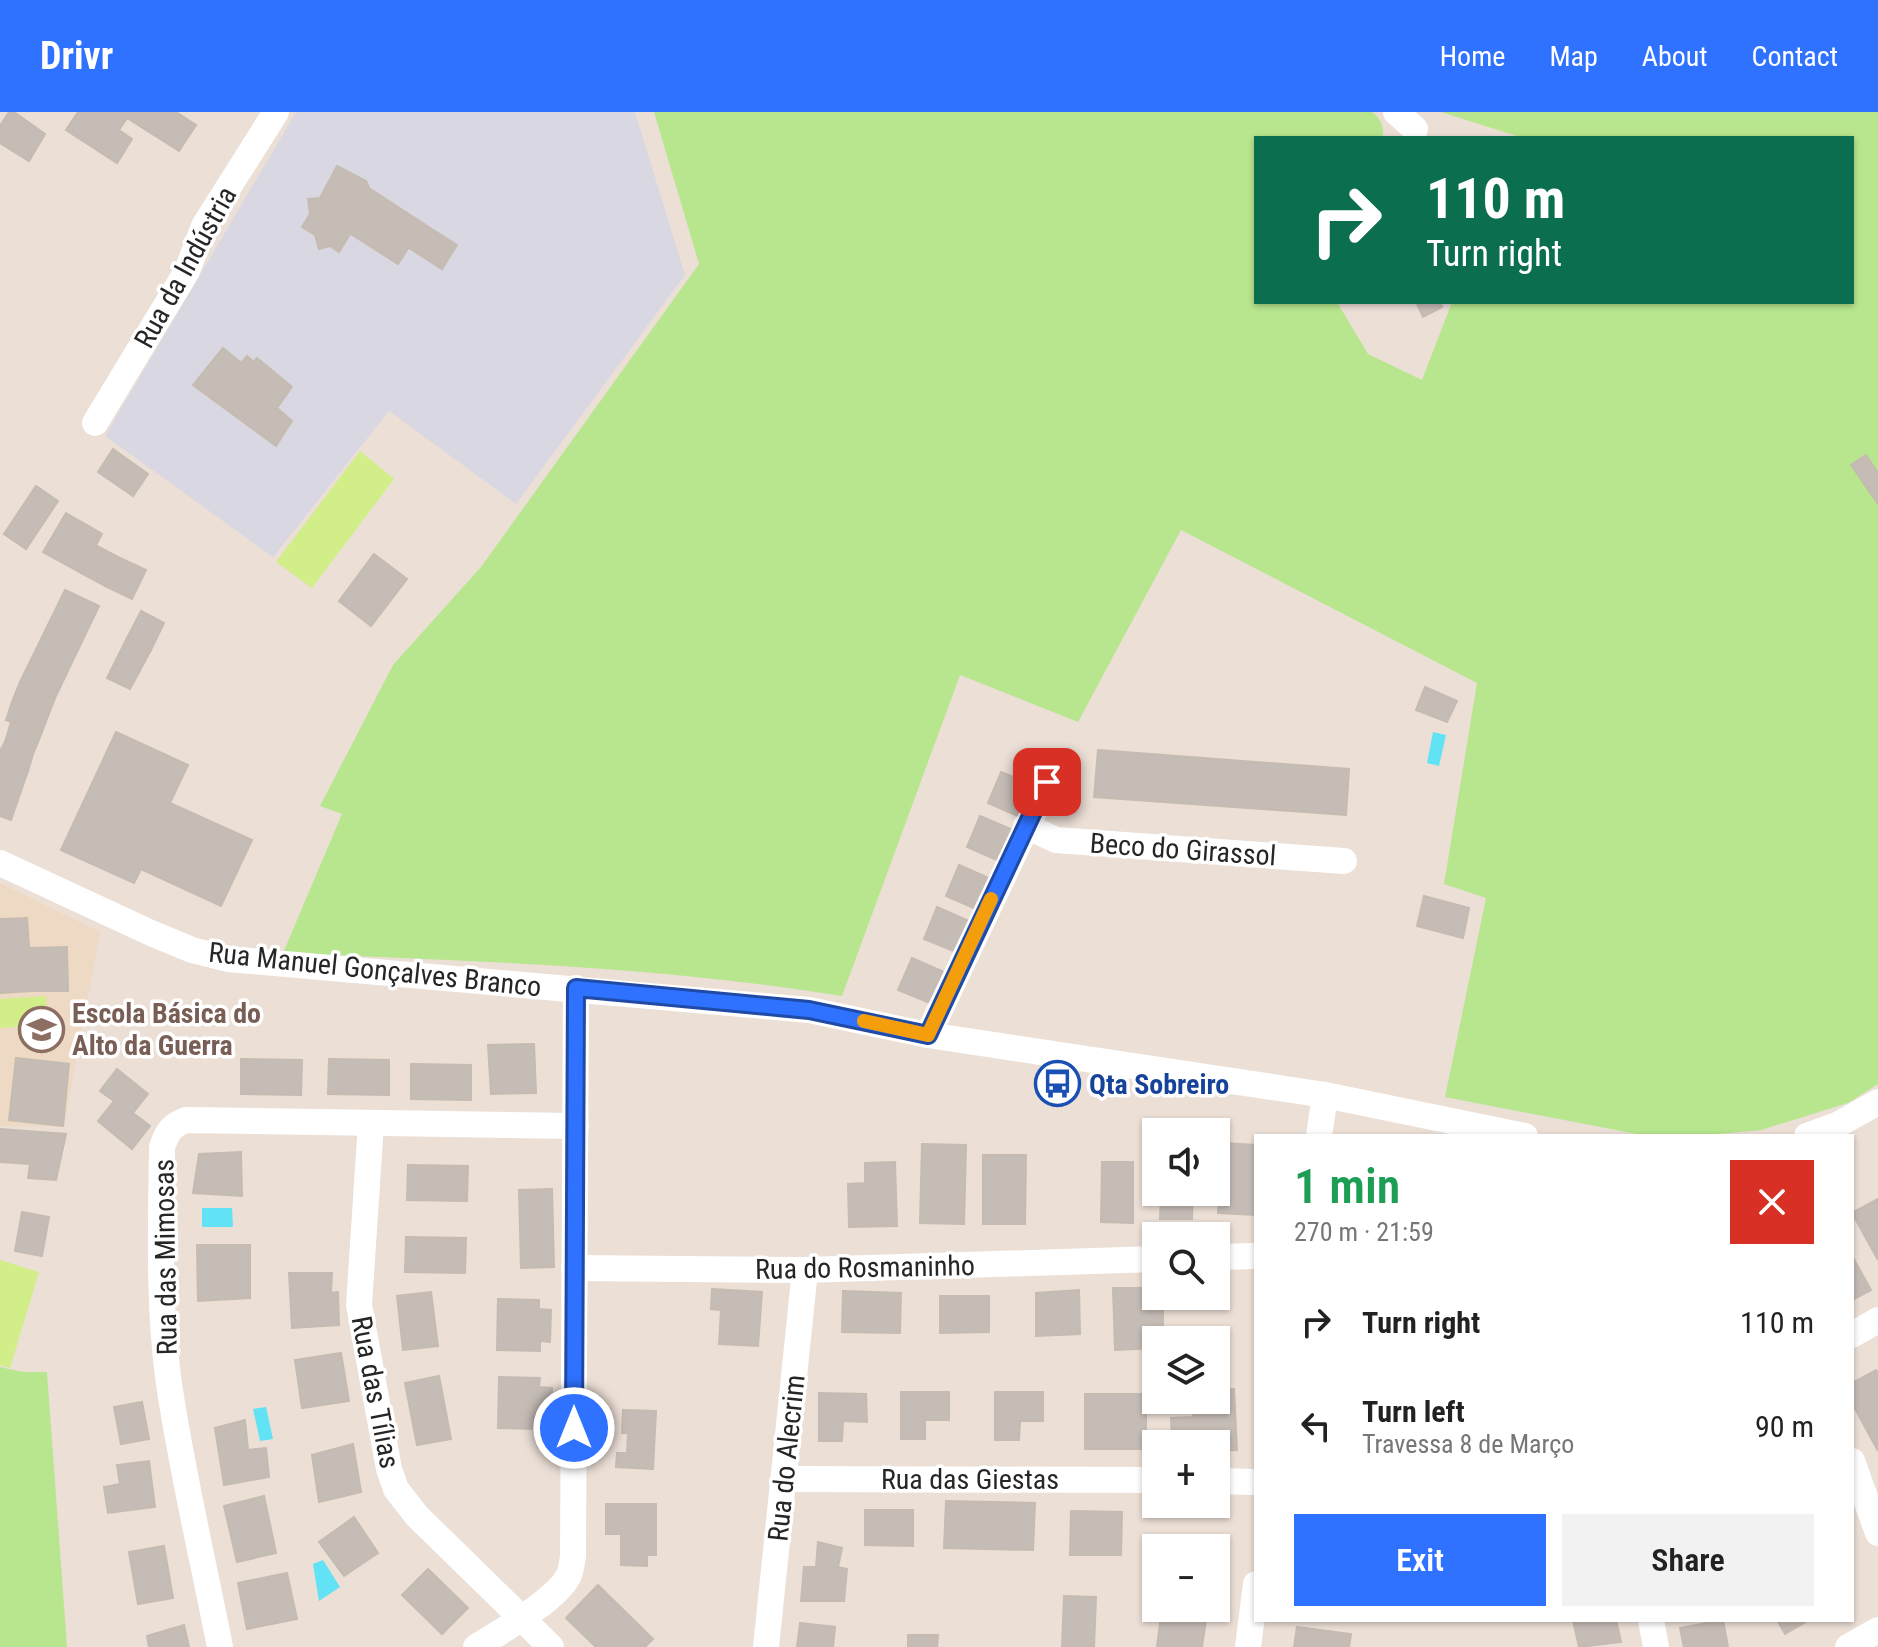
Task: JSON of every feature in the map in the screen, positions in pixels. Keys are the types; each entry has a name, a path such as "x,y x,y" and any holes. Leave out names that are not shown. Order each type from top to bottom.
{"street":[{"name":"Rua da Indústria","path":"95,423 187,271 204,226 276,112"},
{"path":"928,1035 1058,761"},
{"name":"Beco do Girassol","path":"1026,826 1056,840 1344,861"},
{"name":"Rua Manuel Gonçalves Branco","path":"0,863 151,933 192,950 228,959 809,1010 928,1035 1325,1095 1515,1134"},
{"path":"476,1647 522,1618 563,1585 570,1573 573,1556 576,988"},
{"path":"1319,1134 1325,1095"},
{"path":"1812,1134 1837,1125 1878,1102"},
{"name":"Rua das Mimosas","path":"220,1647 169,1383 160,1236 162,1147 166,1135 175,1124 186,1120 576,1126"},
{"name":"Rua das Tílias","path":"371,1123 359,1305 389,1469 396,1489 417,1516 551,1647"},
{"path":"1230,1257 1254,1256"},
{"name":"Rua do Rosmaninho","path":"574,1268 805,1270 1142,1259"},
{"name":"Rua do Alecrim","path":"766,1647 805,1270"},
{"path":"1854,1334 1878,1320"},
{"path":"1854,1467 1878,1533"},
{"name":"Rua das Giestas","path":"785,1479 1142,1480"},
{"path":"1230,1481 1254,1482"},
{"path":"1248,1647 1254,1603"},
{"path":"1651,1622 1656,1647"},
{"path":"1848,1647 1878,1630"}],"shaded area":[{"path":"296,112 635,112 685,275 516,504 389,411 273,557 105,436"},
{"name":"Escola Básica do Alto da Guerra","path":"0,883 100,932 64,1127 0,1126"}],"green space":[{"path":"654,112 1372,112 1381,123 1383,136 1254,136 1254,304 1338,304 1368,354 1422,380 1451,304 1854,304 1854,136 1517,136 1441,112 1878,112 1878,1084 1848,1103 1761,1130 1718,1134 1637,1134 1445,1097 1486,898 1444,884 1477,683 1181,530 1078,722 960,675 842,996 633,971 283,953 342,814 320,806 393,665 481,567 699,264"},
{"path":"360,451 394,479 312,588 276,562"},
{"path":"46,996 47,1025 0,1028 0,999"},
{"path":"0,1260 39,1272 10,1368 0,1365"},
{"path":"0,1367 23,1372 47,1372 67,1647 0,1647"}],"water":[{"path":"1433,732 1446,735 1439,766 1427,763"},
{"path":"202,1208 232,1208 233,1227 202,1227"},
{"path":"266,1407 273,1439 260,1441 253,1409"},
{"path":"323,1560 340,1587 319,1601 313,1564"}],"building":[{"path":"9,112 14,112 45,134 29,161 0,143 0,126"},
{"path":"78,112 176,112 196,125 179,151 127,118 119,130 132,139 117,163 66,130"},
{"path":"337,166 366,181 369,188 343,229 350,234 339,252 330,246 319,249 315,235 302,227 310,214 308,199 320,198"},
{"path":"369,188 424,224 398,264 343,229"},
{"path":"424,224 457,245 442,269 409,248"},
{"path":"1417,304 1441,304 1442,307 1423,317"},
{"path":"223,348 241,363 247,356 254,362 257,358 292,387 277,408 292,421 276,446 193,385"},
{"path":"113,449 148,474 133,496 98,472"},
{"path":"1866,455 1878,473 1878,504 1851,465"},
{"path":"36,486 58,501 26,549 4,534"},
{"path":"66,513 102,534 81,573 43,552"},
{"path":"95,545 120,558 105,586 81,573"},
{"path":"374,554 407,579 371,626 339,601"},
{"path":"120,558 146,570 132,599 105,586"},
{"path":"65,590 99,606 55,698 20,682"},
{"path":"141,611 164,623 151,650 127,638"},
{"path":"127,638 151,650 130,689 107,678"},
{"path":"20,682 55,698 48,716 12,702"},
{"path":"1425,687 1457,701 1447,722 1416,710"},
{"path":"12,702 48,716 42,732 6,720"},
{"path":"11,722 42,732 33,754 5,742"},
{"path":"116,732 188,765 170,803 252,840 221,906 141,869 134,883 61,850"},
{"path":"5,742 33,754 28,771 0,762 0,751"},
{"path":"1098,750 1349,769 1346,815 1094,797"},
{"path":"0,762 28,771 11,820 0,816"},
{"path":"1001,772 1033,785 1020,817 988,803"},
{"path":"980,816 1013,830 999,861 967,847"},
{"path":"959,865 991,879 978,910 946,896"},
{"path":"1424,896 1469,908 1463,938 1417,926"},
{"path":"937,907 969,921 956,952 924,939"},
{"path":"27,918 32,991 0,993 0,919"},
{"path":"67,947 68,991 32,991 29,948"},
{"path":"912,958 944,972 930,1003 898,990"},
{"path":"534,1044 536,1093 491,1094 488,1045"},
{"path":"16,1058 69,1064 63,1126 9,1120"},
{"path":"241,1059 302,1060 301,1095 241,1094"},
{"path":"329,1059 389,1060 389,1095 328,1094"},
{"path":"411,1064 471,1065 471,1100 411,1099"},
{"path":"117,1069 148,1094 133,1113 150,1126 132,1149 98,1121 114,1101 100,1091"},
{"path":"0,1129 66,1134 56,1180 28,1178 30,1164 0,1162"},
{"path":"1230,1143 1254,1145 1254,1215 1218,1213 1218,1206 1230,1206"},
{"path":"922,1144 966,1145 964,1224 920,1223"},
{"path":"241,1152 242,1196 193,1193 199,1154"},
{"path":"983,1155 1026,1155 1025,1224 983,1224"},
{"path":"895,1162 897,1226 849,1227 848,1184 865,1183 865,1163"},
{"path":"1102,1162 1133,1162 1133,1223 1101,1222"},
{"path":"408,1165 468,1166 467,1201 407,1200"},
{"path":"552,1189 554,1267 521,1268 519,1190"},
{"path":"1878,1199 1878,1260 1854,1217 1854,1212"},
{"path":"1160,1206 1192,1206 1192,1219 1160,1219"},
{"path":"22,1212 49,1217 42,1256 15,1251"},
{"path":"406,1237 466,1238 465,1273 405,1272"},
{"path":"197,1245 250,1245 250,1298 198,1301"},
{"path":"1854,1260 1871,1290 1854,1299"},
{"path":"289,1273 332,1273 331,1293 338,1292 339,1325 292,1328"},
{"path":"1113,1288 1142,1288 1142,1310 1163,1310 1163,1326 1142,1326 1142,1349 1115,1350"},
{"path":"712,1289 762,1292 758,1346 719,1344 721,1310 711,1309"},
{"path":"1079,1290 1080,1334 1036,1336 1036,1293"},
{"path":"843,1291 901,1293 900,1333 842,1332"},
{"path":"431,1292 438,1346 403,1350 397,1296"},
{"path":"940,1296 989,1296 989,1332 940,1333"},
{"path":"498,1299 539,1300 539,1309 551,1310 550,1342 540,1341 540,1351 497,1350"},
{"path":"341,1353 349,1401 302,1408 295,1360"},
{"path":"1876,1370 1878,1374 1878,1451 1854,1407 1854,1382"},
{"path":"439,1376 451,1439 417,1445 405,1383"},
{"path":"499,1377 540,1378 539,1387 552,1388 551,1420 540,1419 540,1429 498,1428"},
{"path":"1230,1389 1234,1389 1237,1450 1230,1450 1230,1430 1171,1430 1171,1418 1193,1417 1193,1414 1230,1414"},
{"path":"901,1392 949,1392 949,1420 925,1420 925,1439 901,1439"},
{"path":"995,1392 1043,1392 1043,1421 1020,1421 1019,1440 995,1440"},
{"path":"819,1393 866,1394 867,1422 843,1421 842,1441 819,1441"},
{"path":"1085,1394 1142,1394 1146,1430 1142,1430 1142,1449 1085,1449"},
{"path":"142,1402 149,1439 121,1444 114,1407"},
{"path":"623,1410 656,1411 653,1469 616,1467 617,1453 627,1453 628,1433 622,1433"},
{"path":"245,1420 248,1450 266,1448 269,1477 224,1485 215,1428"},
{"path":"353,1444 361,1492 319,1502 312,1455"},
{"path":"149,1461 155,1507 108,1513 104,1487 120,1484 117,1465"},
{"path":"264,1496 276,1553 237,1562 224,1506"},
{"path":"946,1501 1035,1503 1033,1550 944,1548"},
{"path":"606,1504 656,1504 656,1555 647,1555 647,1566 621,1565 621,1534 606,1534"},
{"path":"865,1510 913,1510 913,1546 865,1545"},
{"path":"1071,1511 1122,1512 1121,1555 1070,1555"},
{"path":"354,1517 378,1553 344,1576 319,1542"},
{"path":"818,1542 842,1548 838,1567 847,1569 844,1601 801,1601 804,1567 816,1567"},
{"path":"164,1546 173,1598 138,1604 129,1552"},
{"path":"428,1569 468,1608 442,1634 402,1595"},
{"path":"287,1573 297,1619 247,1629 238,1583"},
{"path":"598,1585 653,1639 645,1647 596,1647 566,1618"},
{"path":"1064,1596 1096,1597 1094,1647 1062,1647"},
{"path":"1160,1622 1206,1622 1202,1647 1157,1647"},
{"path":"1573,1622 1616,1622 1621,1642 1579,1647"},
{"path":"1723,1622 1728,1647 1684,1647 1680,1628"},
{"path":"1778,1622 1806,1622 1785,1634"},
{"path":"800,1623 835,1627 833,1647 797,1647"},
{"path":"184,1625 189,1647 149,1647 147,1636"},
{"path":"1297,1627 1351,1634 1349,1647 1294,1647"},
{"path":"908,1635 938,1635 937,1647 908,1647"}],"slow traffic":[{"path":"864,1021 928,1035 991,899"}],"place":[{"name":"Escola Básica do Alto da Guerra","path":"41,1029"},
{"name":"Qta Sobreiro","path":"1058,1084"}],"route":[{"path":"574,1428 576,988 809,1010 928,1035 1047,782"}]}
